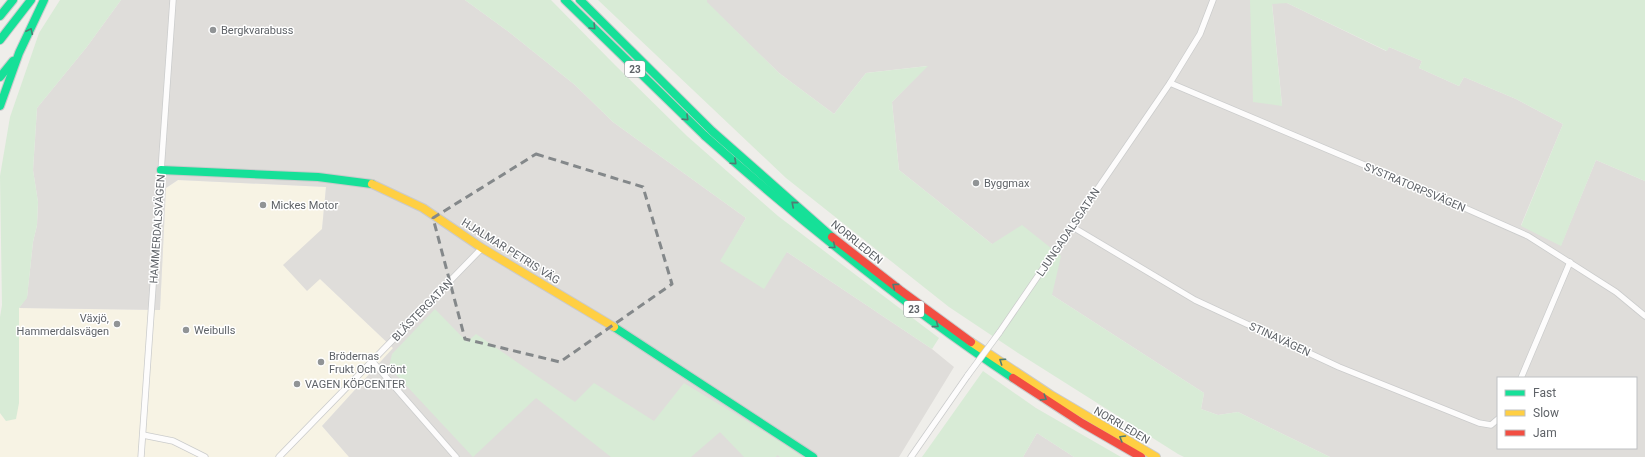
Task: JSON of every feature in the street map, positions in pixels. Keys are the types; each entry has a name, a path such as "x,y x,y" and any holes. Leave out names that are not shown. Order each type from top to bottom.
{"main road":[{"path":"0,16 13,0"},
{"path":"0,40 31,0"},
{"path":"0,106 19,53 44,0"},
{"name":"NORRLEDEN","path":"565,0 705,136 801,220 900,298 1030,390 1141,457"},
{"name":"NORRLEDEN","path":"580,0 715,134 764,179 863,261 961,334 1034,383 1156,457"},
{"path":"0,77 19,53"},
{"name":"HJALMAR PETRIS VÄG","path":"161,170 318,177 372,184 423,208 482,248 606,322 813,457"}],"street":[{"name":"HAMMERDALSVÄGEN","path":"141,457 173,0"},
{"name":"LJUNGADALSGATAN","path":"911,457 999,333 1170,83 1200,34 1213,0"},
{"name":"SYSTRATORPSVÄGEN","path":"1170,83 1433,194 1528,236 1616,292 1645,316"},
{"name":"STINAVÄGEN","path":"1071,226 1195,300 1339,367 1480,423 1491,424 1497,420"},
{"name":"BLÄSTERGATAN","path":"279,457 482,248"},
{"path":"1521,377 1570,262"},
{"path":"372,361 456,457"},
{"path":"143,435 173,441 205,457"}],"highlighted area":[{"path":"536,154 643,187 672,284 560,362 465,339 433,218"}],"shaded area":[{"path":"121,0 465,0 509,32 575,85 613,122 746,218 721,261 787,252 932,349 954,367 899,457 349,457 322,426 393,348 320,279 307,291 283,265 322,229 326,187 178,180 166,188 160,310 19,308 27,297 33,242 37,225 38,202 33,170 37,108 86,48"},
{"path":"707,0 1250,0 1282,105 1272,3 1287,3 1386,51 1389,47 1422,61 1419,68 1459,86 1464,77 1516,99 1563,124 1521,225 1561,245 1596,160 1645,181 1645,457 1330,457 1238,412 1218,415 1201,409 1204,393 1052,295 992,244 899,170 892,102 927,66 866,73 834,114 779,73 706,2"},
{"path":"178,180 326,187 322,229 320,279 393,348 322,426 349,457 0,457 0,413 6,421 19,403 19,308 160,310 166,188"},
{"path":"1037,433 1074,457 1023,457"}],"green space":[{"path":"60,0 121,0 86,48 37,108 33,170 38,202 37,225 33,242 27,298 19,308 19,403 16,419 6,421 0,413 0,317 2,305 0,176 10,117 39,33"},
{"path":"465,0 551,0 687,136 778,216 939,338 932,349 787,252 764,289 720,261 746,218 613,122 575,85 509,32"},
{"path":"598,0 707,0 707,2 779,73 834,114 866,73 928,66 892,102 899,170 992,244 1022,225 1061,256 1052,295 1204,393 1201,409 1218,415 1238,412 1330,457 1184,457 1178,454 1018,353 949,307 786,178"},
{"path":"1250,0 1645,0 1645,181 1596,160 1561,246 1521,226 1563,124 1516,99 1464,77 1459,86 1419,68 1422,61 1389,47 1387,51 1287,3 1272,4 1282,106 1253,102"},
{"path":"435,309 467,342 476,334 575,402 594,383 654,421 684,383 784,444 802,457 780,457 777,455 776,457 744,457 720,432 691,457 611,457 536,398 473,457 389,367 392,354"},
{"path":"983,371 1036,408 1121,457 1074,457 1037,433 1023,457 922,457"}],"traffic: fast":[{"path":"0,16 13,0"},
{"path":"0,40 31,0"},
{"path":"0,106 19,53 44,0"},
{"path":"565,0 705,136"},
{"path":"580,0 712,131 832,237"},
{"path":"0,77 13,61"},
{"path":"705,136 817,232 893,292 1013,378"},
{"path":"161,170 318,177 372,184"},
{"path":"614,327 813,457"}],"traffic: slow":[{"path":"372,184 423,208 482,248 614,327"},
{"path":"971,342 1051,395 1156,457"}],"traffic: jam":[{"path":"832,237 900,290 971,342"},
{"path":"1013,378 1082,423 1141,457"}],"place":[{"name":"Bergkvarabuss","path":"213,30"},
{"name":"Byggmax","path":"976,183"},
{"name":"Mickes Motor","path":"263,205"},
{"name":"Växjö, Hammerdalsvägen","path":"117,324"},
{"name":"Weibulls","path":"186,330"},
{"name":"Brödernas Frukt Och Grönt","path":"321,362"},
{"name":"VAGEN KÖPCENTER","path":"297,384"}]}
